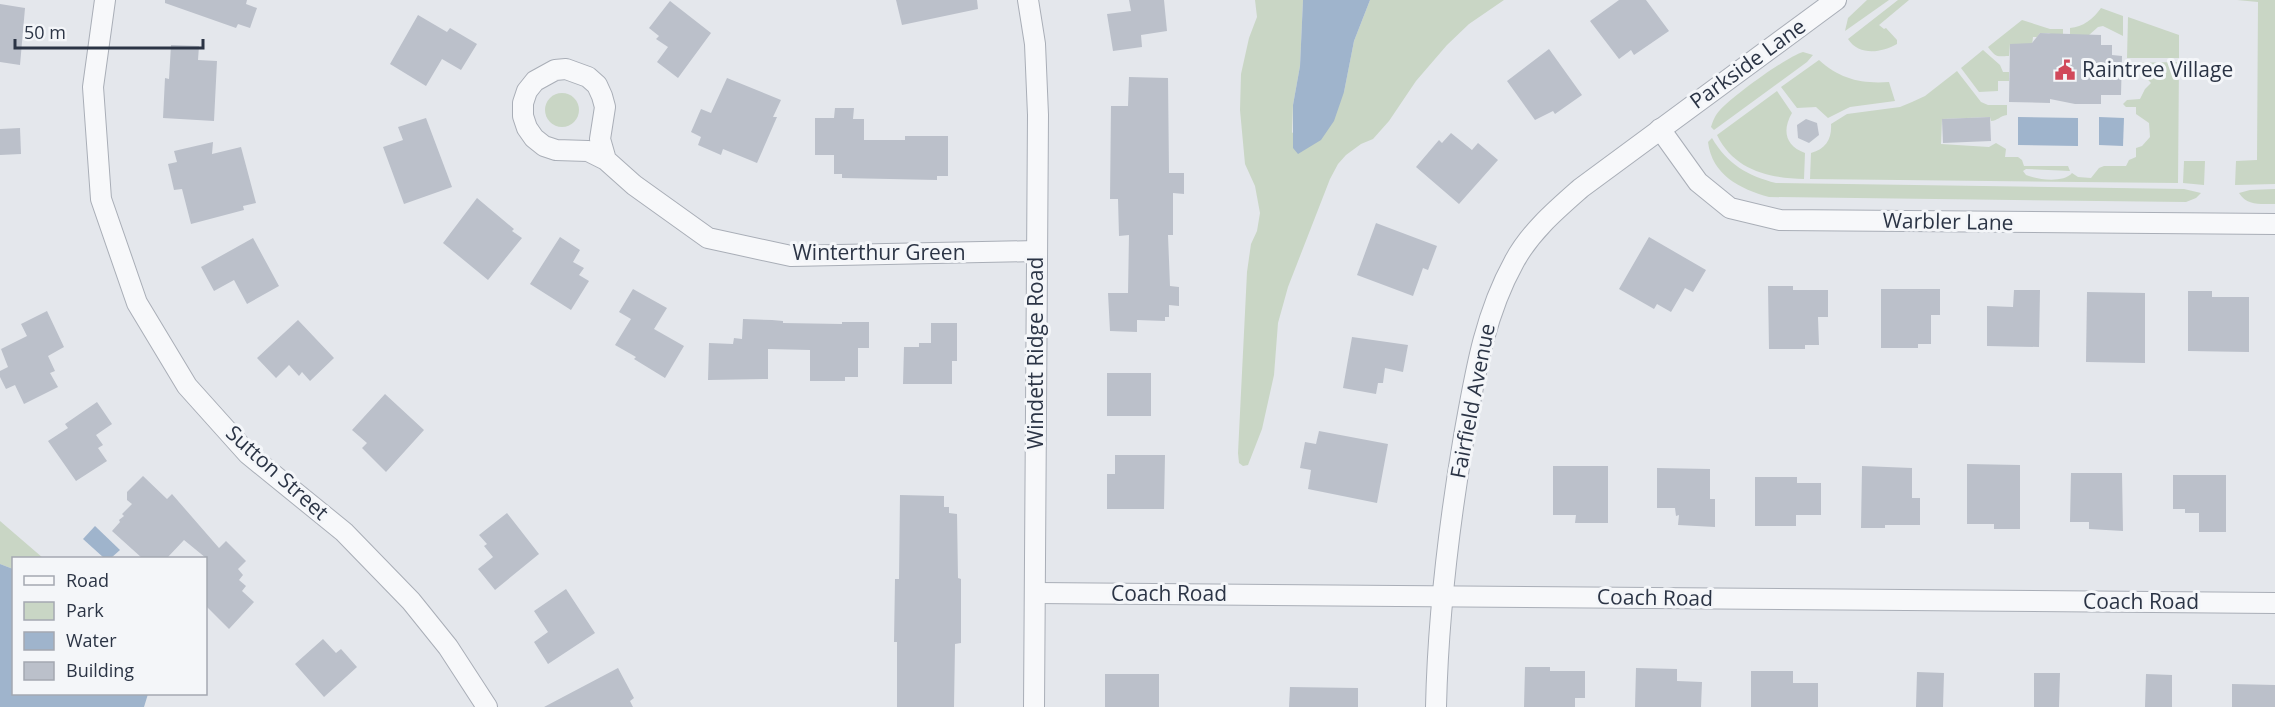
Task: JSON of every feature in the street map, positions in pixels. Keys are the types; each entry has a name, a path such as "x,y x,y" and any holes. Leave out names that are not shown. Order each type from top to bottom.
{"street":[{"name":"Sutton Street","path":"105,0 93,87 101,199 137,303 187,386 248,454 344,532 411,601 448,647 487,707"},
{"name":"Windett Ridge Road","path":"1028,0 1035,44 1038,115 1034,707"},
{"name":"Parkside Lane","path":"1660,129 1836,0"},
{"name":"Winterthur Green","path":"606,160 600,139 605,107 597,85 588,77 566,69 555,70 535,81 527,91 523,103 523,116 534,138 544,146 556,150 588,151 606,160 634,185 708,238 791,256 1036,251"},
{"name":"Warbler Lane","path":"1660,129 1698,182 1730,208 1780,220 2275,224"},
{"name":"Fairfield Avenue","path":"1436,707 1451,512 1479,349 1494,303 1515,260 1544,221 1581,188 1660,129"},
{"name":"Coach Road","path":"1036,593 2275,603"}],"green space":[{"path":"1255,0 1303,0 1300,66 1293,105 1292,133 1344,92 1354,41 1370,0 1504,0 1469,24 1447,45 1416,81 1389,121 1373,139 1361,144 1338,164 1288,287 1278,323 1274,375 1262,429 1248,465 1243,466 1239,463 1238,453 1247,272 1251,244 1257,231 1260,213 1255,186 1245,164 1240,110 1241,74 1249,38 1257,17"},
{"path":"1867,0 1889,0 1845,31 1848,18"},
{"path":"1898,0 1909,0 1879,25 1886,28 1897,40 1897,44 1871,51 1858,48 1848,39"},
{"path":"2237,0 2275,0 2275,184 2235,185 2236,161 2257,160 2258,2"},
{"path":"2101,8 2123,16 2123,36 2103,26 2098,27 2089,35 2070,41 2070,28 2087,22"},
{"path":"2128,17 2179,35 2179,58 2127,58"},
{"path":"2022,20 2050,29 2063,29 2063,41 2049,33 2040,33 2037,37 2033,37 2032,45 2010,44 2009,56 1998,56 1988,47"},
{"path":"1983,50 2000,65 2003,72 2009,72 2009,81 1998,81 1998,91 1979,92 1961,68"},
{"path":"1803,52 1813,55 1807,62 1714,130 1711,127 1718,112 1736,96 1773,69"},
{"path":"1819,60 1835,72 1851,79 1889,82 1895,101 1850,107 1828,118 1816,107 1797,108 1781,87"},
{"path":"2179,62 2178,183 1810,179 1811,153 1821,149 1827,143 1831,124 1847,114 1900,107 1912,102 1925,96 1957,71 1981,102 1988,105 2007,105 2007,115 1991,121 1990,117 1942,119 1941,144 1989,147 1996,143 2006,149 2005,157 2018,157 2024,166 2068,166 2070,171 2026,169 2023,171 2026,175 2057,179 2072,173 2078,177 2091,178 2099,168 2104,166 2126,166 2129,160 2136,157 2136,148 2142,146 2150,137 2149,123 2136,114 2136,107 2126,107 2123,104 2127,100 2140,99 2151,83 2140,71 2127,63"},
{"path":"1777,91 1792,113 1786,131 1789,142 1805,153 1804,179 1778,177 1753,170 1733,156 1717,135"},
{"path":"562,93 574,98 579,110 574,122 562,127 550,122 545,110 550,98"},
{"path":"1712,138 1724,155 1739,168 1756,177 1776,183 2184,189 2201,193 2186,202 1769,197 1738,185 1721,172 1711,154 1708,142"},
{"path":"2184,161 2205,161 2204,185 2183,183"},
{"path":"2275,189 2275,204 2250,202 2239,193 2250,190"},
{"path":"0,521 42,557 12,557 12,569 0,564"}],"water":[{"path":"1303,0 1370,0 1354,41 1344,92 1334,121 1321,140 1298,154 1293,148 1293,105 1300,66"},
{"path":"2018,117 2078,118 2078,146 2018,145"},
{"path":"2099,117 2124,118 2123,146 2099,145"},
{"path":"95,526 120,550 112,557 103,557 83,539"},
{"path":"0,564 12,569 12,695 148,695 144,707 0,707"}],"building":[{"path":"165,0 247,0 246,4 257,8 250,28 238,24 236,28 165,3"},
{"path":"896,0 977,0 978,9 902,25"},
{"path":"1129,0 1164,0 1167,31 1141,35 1142,47 1113,51 1107,14 1131,11"},
{"path":"1619,0 1646,0 1669,31 1634,55 1631,50 1619,59 1590,21"},
{"path":"670,1 711,33 678,78 657,62 668,47 656,39 659,36 649,28"},
{"path":"0,4 25,8 20,65 0,62"},
{"path":"418,15 447,32 450,28 477,44 461,70 442,59 426,86 390,64"},
{"name":"Raintree Village","path":"2040,33 2101,35 2101,45 2112,45 2112,55 2122,56 2121,95 2101,95 2101,104 2075,104 2050,99 2050,103 2009,102 2010,44 2032,43"},
{"path":"171,45 199,46 198,60 217,61 214,121 163,118 165,78 169,79"},
{"path":"1549,49 1582,95 1555,114 1553,111 1535,120 1507,81"},
{"path":"1129,77 1168,78 1169,173 1184,173 1184,194 1173,193 1173,235 1168,235 1170,286 1179,287 1179,306 1169,305 1169,317 1165,317 1165,321 1137,320 1137,332 1110,331 1108,293 1128,293 1129,235 1119,236 1118,199 1110,199 1111,106 1128,106"},
{"path":"727,78 781,100 773,117 777,117 757,163 723,149 721,155 698,145 701,137 691,132 701,109 711,113"},
{"path":"835,108 854,108 853,119 864,119 864,140 905,140 905,136 948,136 948,176 937,176 937,180 842,178 842,174 834,174 834,155 815,155 815,118 834,118"},
{"path":"1990,117 1991,141 1943,143 1942,119"},
{"path":"426,118 452,187 404,204 383,147 403,140 398,127"},
{"path":"1806,119 1817,123 1819,135 1809,143 1798,138 1797,125"},
{"path":"20,128 21,154 0,155 0,129"},
{"path":"1451,133 1472,150 1478,143 1498,160 1459,204 1416,167 1439,140 1442,143"},
{"path":"213,142 212,154 241,147 256,203 243,206 244,210 191,224 182,189 174,190 168,164 177,162 174,151"},
{"path":"477,198 522,238 488,280 443,243"},
{"path":"1376,223 1437,246 1428,270 1423,268 1413,296 1357,275"},
{"path":"560,237 580,250 573,262 584,268 579,275 589,281 571,310 530,284"},
{"path":"1649,237 1706,270 1693,292 1685,288 1671,312 1657,304 1654,309 1619,289"},
{"path":"253,238 279,286 247,304 234,280 214,291 201,267"},
{"path":"1768,286 1793,286 1793,290 1828,290 1828,317 1818,317 1819,345 1805,345 1805,349 1769,349"},
{"path":"633,289 667,308 654,329 684,346 665,378 615,345 631,319 619,312"},
{"path":"1881,289 1940,289 1940,315 1931,315 1931,344 1918,344 1918,348 1881,348"},
{"path":"2014,290 2040,290 2039,347 1987,346 1987,306 2013,307"},
{"path":"2188,291 2212,291 2212,297 2249,297 2249,352 2188,351"},
{"path":"2087,292 2145,293 2145,363 2086,362"},
{"path":"47,311 64,347 48,356 55,371 50,373 58,387 24,404 15,385 6,389 0,377 0,371 8,367 1,349 27,336 21,324"},
{"path":"743,319 783,321 783,323 869,322 869,348 858,348 858,377 845,377 845,381 810,381 810,350 768,349 768,379 708,380 709,343 733,344 734,338 742,339"},
{"path":"298,320 334,358 310,381 302,372 299,376 289,365 276,378 257,358"},
{"path":"931,323 957,323 957,361 952,361 952,384 903,384 904,347 919,347 919,343 931,343"},
{"path":"1352,337 1408,345 1403,372 1385,368 1383,383 1378,383 1376,394 1343,388"},
{"path":"1107,373 1151,373 1151,416 1107,416"},
{"path":"385,394 424,430 386,472 362,448 367,443 352,430"},
{"path":"97,402 112,424 96,435 103,445 98,448 107,461 76,481 48,441 68,428 65,424"},
{"path":"1319,431 1388,444 1377,503 1308,489 1311,470 1300,468 1305,442 1316,444"},
{"path":"1115,455 1165,455 1164,509 1107,509 1107,474 1115,474"},
{"path":"1967,464 2020,465 2020,529 1994,529 1994,524 1967,524"},
{"path":"1553,466 1608,466 1608,523 1575,523 1576,515 1553,515"},
{"path":"1862,466 1912,468 1912,498 1920,498 1920,525 1861,528"},
{"path":"1657,468 1710,469 1710,499 1715,499 1715,527 1678,525 1679,515 1676,516 1675,508 1657,508"},
{"path":"2071,473 2122,473 2123,531 2089,529 2089,522 2070,522"},
{"path":"2173,475 2226,475 2226,532 2199,532 2199,513 2185,513 2185,509 2173,509"},
{"path":"143,476 167,499 172,494 219,548 226,541 246,561 238,569 243,575 239,580 246,586 242,591 254,602 229,629 207,607 207,557 184,540 168,557 141,557 112,531 124,516 122,514 132,504 127,500 127,492"},
{"path":"1755,477 1797,477 1797,483 1821,483 1821,515 1796,515 1796,526 1755,526"},
{"path":"900,495 944,496 944,507 949,507 949,513 957,514 958,578 961,579 961,643 955,644 954,707 897,707 897,642 894,642 895,579 899,579"},
{"path":"507,513 539,554 495,590 478,569 493,557 484,546 487,544 479,535"},
{"path":"566,589 595,633 548,664 534,642 548,632 534,611"},
{"path":"323,639 336,653 341,649 357,667 324,697 295,664"},
{"path":"1525,667 1550,667 1550,671 1585,671 1585,698 1575,698 1575,707 1524,707"},
{"path":"618,668 634,698 630,701 633,707 544,707"},
{"path":"1636,668 1677,669 1677,681 1702,682 1701,707 1635,707"},
{"path":"1751,671 1793,671 1793,683 1818,683 1818,707 1751,707"},
{"path":"1917,672 1944,673 1943,707 1916,707"},
{"path":"2034,673 2060,673 2059,707 2034,707"},
{"path":"1105,674 1159,674 1159,707 1105,707"},
{"path":"2146,674 2172,675 2172,707 2145,707"},
{"path":"2232,684 2275,685 2275,707 2232,707"},
{"path":"1290,687 1358,688 1358,707 1289,707"}],"place":[{"name":"Raintree Village","path":"2065,70"}]}
